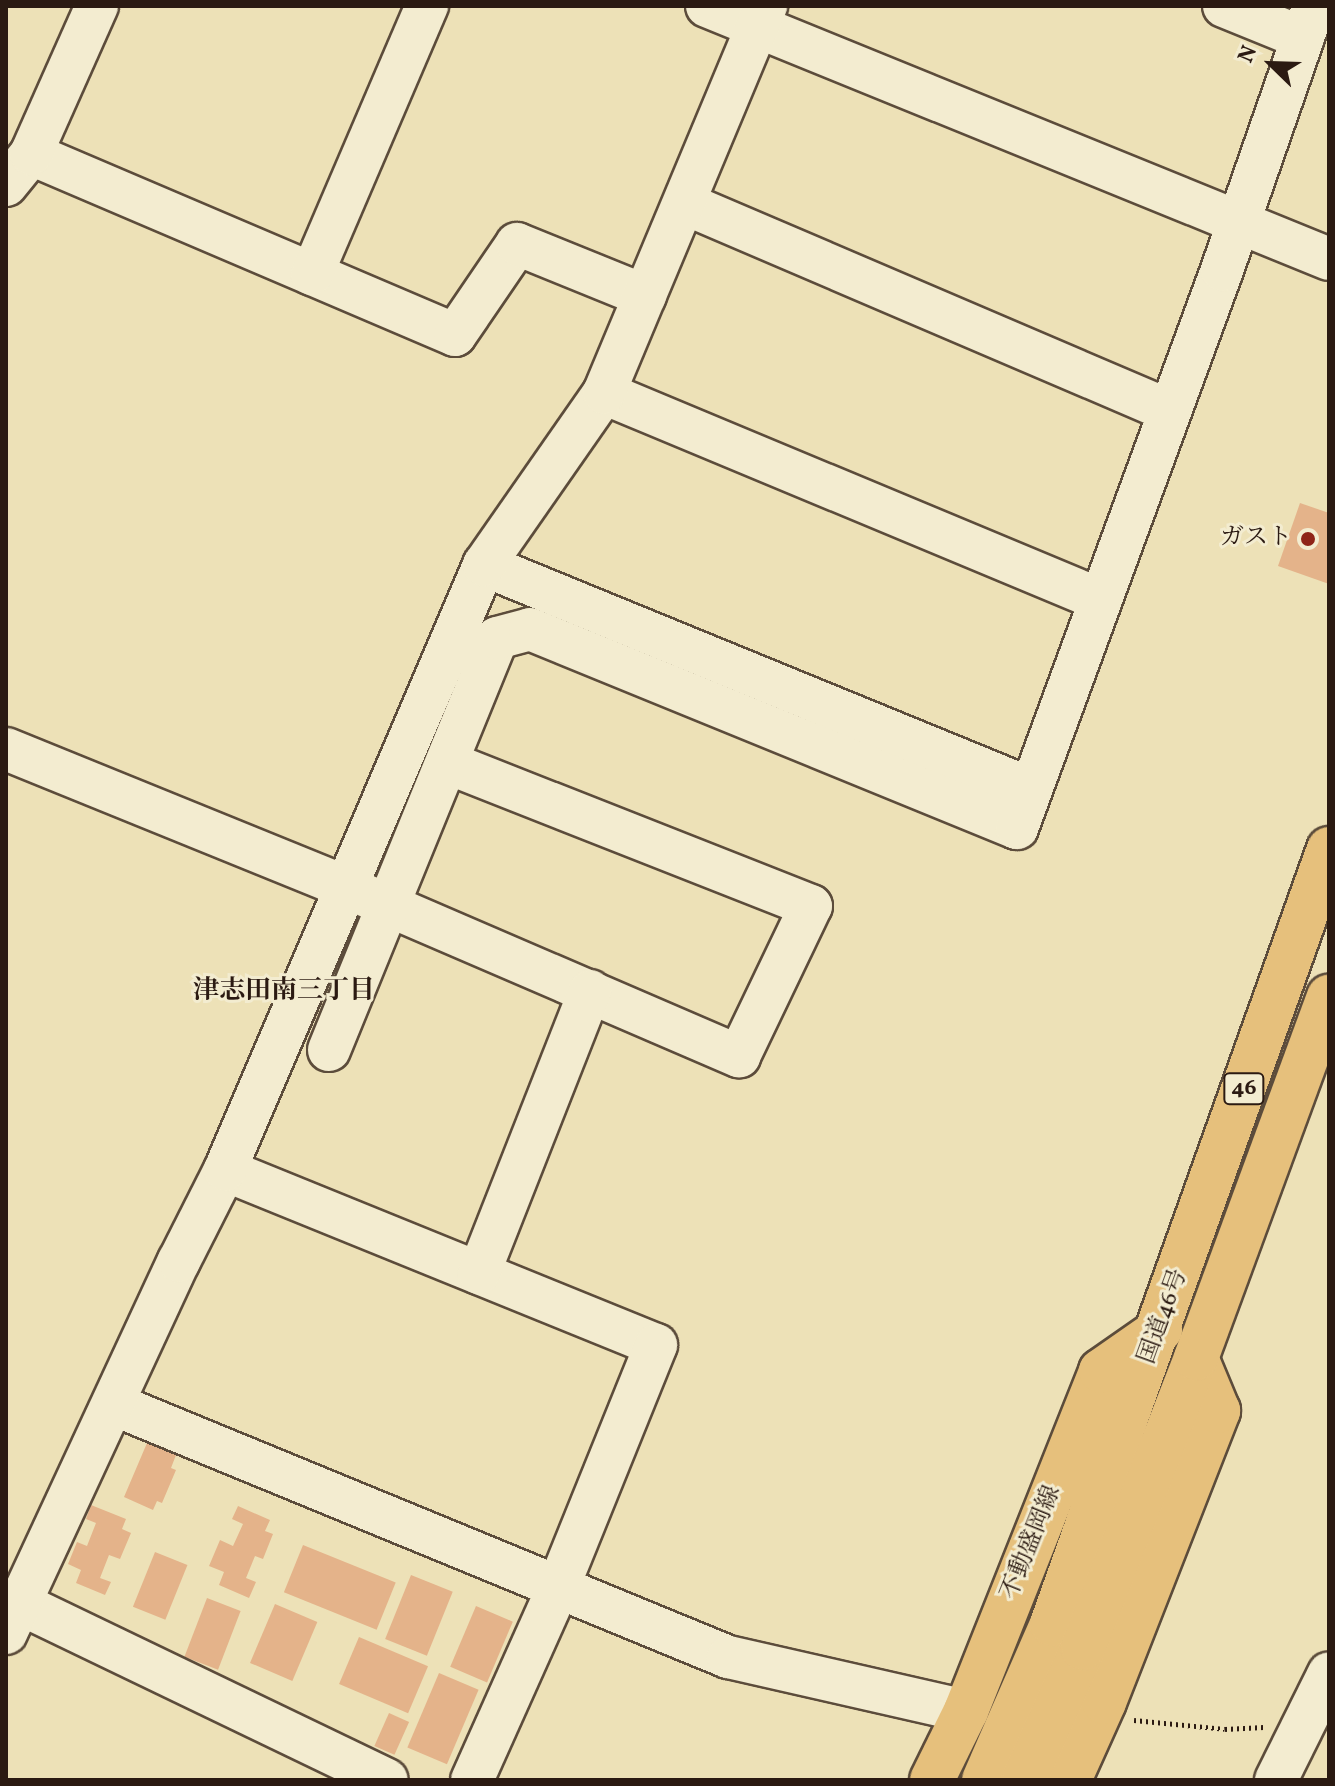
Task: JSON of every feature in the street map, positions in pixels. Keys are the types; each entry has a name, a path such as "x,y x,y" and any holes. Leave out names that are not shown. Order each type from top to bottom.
{"main road":[{"name":"国道46号","path":"984,1780 1052,1624 1160,1330 1329,849"},
{"name":"国道46号","path":"1024,1780 1083,1648 1196,1358 1329,997"},
{"name":"不動盛岡線","path":"932,1780 966,1711 1101,1371 1160,1330"},
{"path":"1069,1780 1101,1710 1218,1411 1196,1358"}],"street":[{"path":"97,6 18,170 312,274 455,335 517,244 645,296"},
{"path":"312,274 427,6"},
{"path":"707,6 762,16 1329,259"},
{"path":"329,1050 497,638 530,629 1017,828 1239,222 1308,22 1224,6"},
{"path":"387,1780 12,1618 225,1170 484,565 604,393 686,204 762,16"},
{"path":"686,204 1170,411"},
{"path":"604,393 1101,600"},
{"path":"484,565 1031,789"},
{"path":"6,749 348,888 739,1056 811,906 448,763"},
{"path":"479,1273 590,991"},
{"path":"225,1170 656,1345 558,1588 472,1780"},
{"path":"113,1404 728,1657 966,1711"},
{"path":"1288,1775 1317,1721 1329,1673"}],"path":[{"path":"1101,1710 1125,1719 1225,1729 1317,1721"}],"building":[{"name":"ガスト","path":"1300,503 1329,513 1329,584 1278,566"},
{"path":"147,1443 176,1455 171,1468 176,1470 162,1503 157,1501 153,1510 124,1497"},
{"path":"91,1505 126,1519 122,1529 131,1533 120,1559 109,1555 100,1578 111,1582 105,1595 76,1583 81,1570 68,1564 77,1542 87,1546 96,1523 86,1519"},
{"path":"238,1506 270,1520 265,1531 273,1534 263,1559 255,1556 246,1578 256,1582 249,1598 219,1585 224,1572 209,1566 220,1540 233,1546 243,1524 232,1519"},
{"path":"303,1545 396,1582 377,1630 284,1592"},
{"path":"155,1552 187,1565 165,1620 133,1607"},
{"path":"411,1575 453,1592 427,1656 385,1639"},
{"path":"207,1598 241,1611 218,1670 184,1657"},
{"path":"275,1604 317,1622 292,1681 250,1663"},
{"path":"476,1606 513,1622 487,1682 450,1667"},
{"path":"359,1637 428,1666 408,1713 339,1684"},
{"path":"439,1673 479,1690 447,1764 407,1748"},
{"path":"389,1713 409,1722 394,1755 374,1746"}],"place":[{"name":"ガスト","path":"1308,539"}],"district":[{"name":"津志田南三丁目","path":"284,992"}]}
